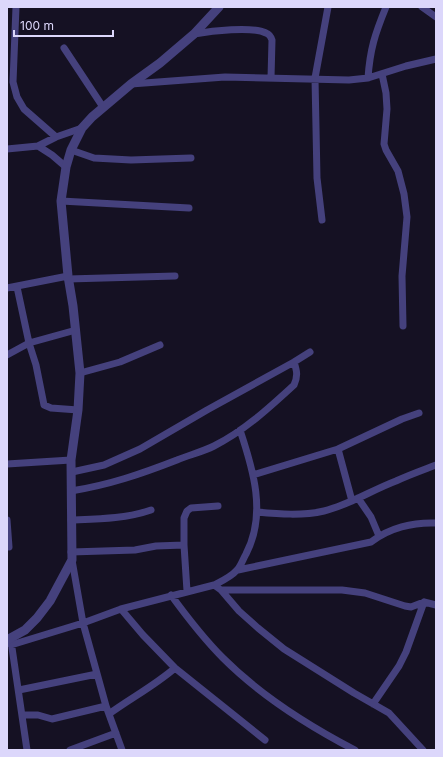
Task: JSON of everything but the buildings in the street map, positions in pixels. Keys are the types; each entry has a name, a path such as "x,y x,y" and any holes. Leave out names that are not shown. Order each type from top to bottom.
{"street":[{"path":"16,7 13,82 17,97 24,109 56,137"},
{"path":"122,750 106,706 82,623 71,556 71,460 78,410 80,373 76,330 68,277 61,201 66,167 71,150 82,128 103,107 160,63 194,34 219,7"},
{"path":"322,220 317,170 315,78 328,7"},
{"path":"368,78 369,59 374,36 386,7"},
{"path":"422,7 435,15"},
{"path":"194,34 211,31 245,30 266,32 272,40 271,78"},
{"path":"64,48 103,107"},
{"path":"131,84 225,77 349,80 368,78 406,66 436,59"},
{"path":"382,74 386,94 384,144 398,171 404,194 407,217 402,276 403,326"},
{"path":"7,149 38,146 56,137 82,128"},
{"path":"38,146 66,167"},
{"path":"71,150 94,158 131,160 191,158"},
{"path":"61,201 189,208"},
{"path":"7,288 68,277 175,276"},
{"path":"16,287 29,343 36,365 44,405 51,408 78,410"},
{"path":"7,355 29,343 76,330"},
{"path":"80,373 120,362 160,345"},
{"path":"72,472 104,465 140,449 310,352"},
{"path":"71,491 98,487 137,475 213,446 240,430 267,410 294,385 297,378 297,373 294,362"},
{"path":"253,475 338,449 402,419 419,413"},
{"path":"238,570 248,551 253,535 257,512 257,496 253,475 240,430"},
{"path":"338,449 355,499 371,517 379,536"},
{"path":"7,464 71,460"},
{"path":"257,512 288,514 326,510 436,465"},
{"path":"187,591 184,518 187,511 196,506 218,506"},
{"path":"71,520 137,515 151,510"},
{"path":"7,520 9,547"},
{"path":"10,641 82,623 121,609 171,595 214,585 238,570 371,542 395,528 436,524"},
{"path":"71,556 135,550 156,546 184,545"},
{"path":"10,641 25,630 37,618 53,596 71,556"},
{"path":"214,585 221,590 239,611 253,624 284,648 354,693 389,713 423,750"},
{"path":"221,590 342,590 365,593 411,607 424,602 436,605"},
{"path":"171,595 199,632 223,658 250,683 296,717 355,750"},
{"path":"373,704 399,666 406,652 424,602"},
{"path":"121,609 175,668 265,740"},
{"path":"10,641 19,690 27,750"},
{"path":"109,714 151,687 175,668"},
{"path":"19,690 97,674"},
{"path":"22,715 38,715 52,719 106,706"},
{"path":"70,750 116,733"}]}
